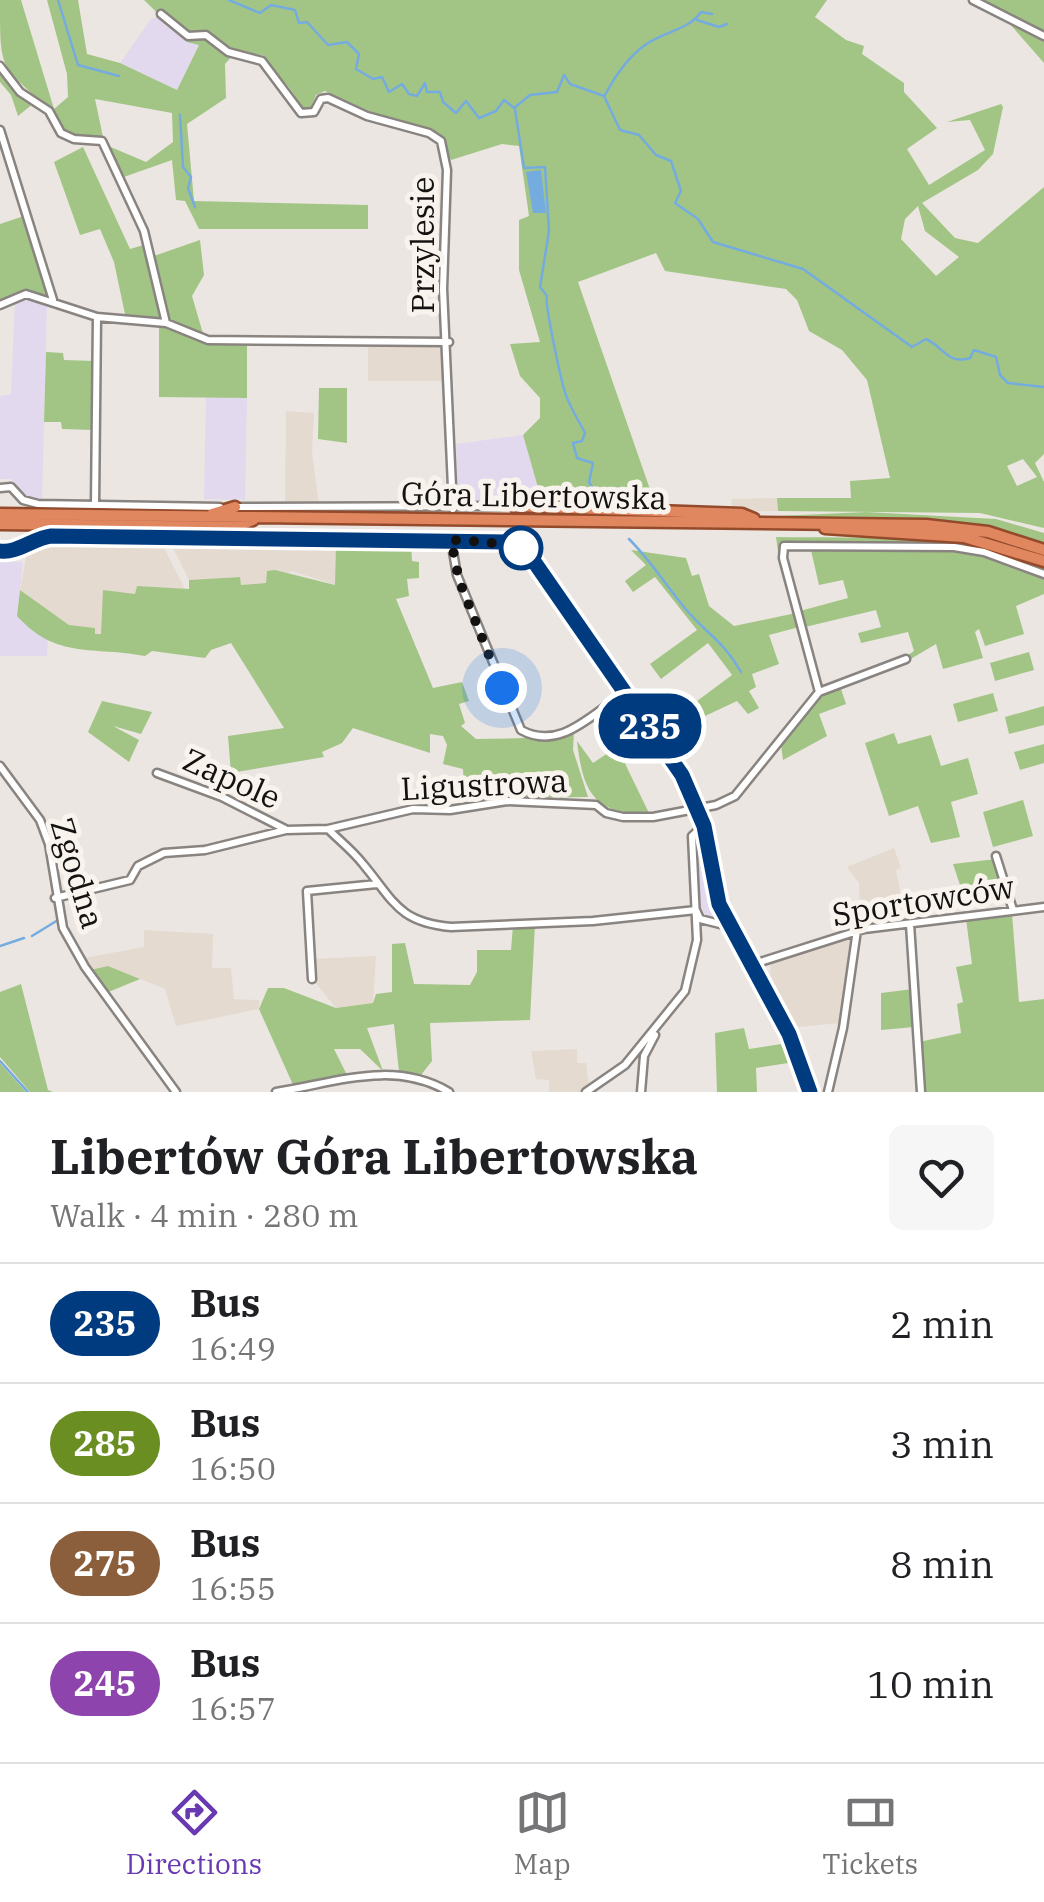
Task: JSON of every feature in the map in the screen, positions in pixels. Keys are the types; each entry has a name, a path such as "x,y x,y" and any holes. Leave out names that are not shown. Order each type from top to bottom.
{"highway":[{"path":"514,506 577,505 658,514 742,514 764,523"},
{"path":"202,517 236,507"},
{"name":"Góra Libertowska","path":"0,514 964,528 1044,550"},
{"name":"Góra Libertowska","path":"0,524 236,527 260,517"},
{"name":"Góra Libertowska","path":"808,523 841,532 975,539 1044,561"}],"street":[{"path":"973,0 1044,36"},
{"name":"Przylesie","path":"161,14 188,36 206,34 228,52 256,56 288,90 302,113 314,112 321,100 335,99 367,116 430,132 441,141 448,170 443,289 449,342 453,509"},
{"path":"0,66 20,92 49,112 62,133 102,140 144,231 166,323"},
{"path":"0,130 52,300"},
{"path":"0,305 19,294 52,300 97,317 166,323 208,340 449,342"},
{"path":"96,505 97,317"},
{"path":"0,488 11,487 32,504 220,506"},
{"name":"Góra Libertowska","path":"236,507 514,506"},
{"name":"Góra Libertowska","path":"0,551 10,552 30,540 51,536 451,540 496,544 534,564 624,694 668,749 699,808 715,888 728,926 754,964 800,1059 810,1092"},
{"path":"451,540 459,580 521,730 538,736 580,728 624,694"},
{"path":"906,659 819,692 783,558 786,545 954,547 984,552 1044,574"},
{"name":"Ligustrowa","path":"286,830 328,830 399,811 450,810 507,802 596,805 624,817 699,808 736,796 819,692"},
{"name":"Zgodna","path":"0,766 40,820 49,844 64,928 85,968 176,1092"},
{"name":"Zapole","path":"157,773 222,797 286,830"},
{"path":"586,1092 615,1074 681,1001 694,966 692,836 704,826"},
{"path":"56,898 130,880 138,866 164,853 219,847 286,830"},
{"path":"328,830 408,917 452,927 595,921 696,910"},
{"path":"996,856 1013,910"},
{"path":"312,979 307,891 377,884"},
{"name":"Sportowców","path":"754,964 857,930 1044,907"},
{"path":"696,910 700,918 728,926"},
{"path":"910,924 921,1092"},
{"path":"828,1092 857,930"},
{"path":"641,1092 644,1056 657,1030"},
{"path":"276,1092 382,1073 417,1075 449,1092"}],"shaded area":[{"path":"159,17 187,42 199,44 177,90 120,63 151,19"},
{"path":"25,297 47,303 42,501 26,498 11,479 0,479 0,396 11,394 15,299"},
{"path":"368,344 446,344 449,381 368,381"},
{"path":"206,396 247,398 245,500 204,499"},
{"path":"286,411 314,413 312,452 319,505 285,504"},
{"path":"523,435 542,501 458,503 456,444"},
{"path":"777,498 778,511 732,512 731,499"},
{"path":"161,542 185,589 137,586 136,594 102,634 95,634 94,628 69,625 20,590 27,552 48,543"},
{"path":"170,542 336,545 336,585 292,571 267,583 241,585 239,577 189,580"},
{"path":"0,561 23,562 17,616 48,640 47,656 0,656"},
{"path":"703,828 722,922 706,917 699,903 694,838"},
{"path":"894,848 901,868 896,870 906,922 864,926 860,923 859,883 847,867"},
{"path":"144,930 213,934 212,968 231,968 234,999 259,1000 259,1009 176,1026 165,989 108,966 90,970 84,958 144,947"},
{"path":"851,936 841,1023 798,1027 770,976 771,963"},
{"path":"376,956 373,1003 336,1008 314,981 313,959"},
{"path":"577,1049 577,1063 586,1063 589,1088 582,1092 549,1092 549,1080 536,1079 531,1051"}],"green space":[{"path":"0,0 21,0 54,109 68,97 67,74 47,0 78,0 87,54 120,63 177,90 199,45 187,42 144,0 827,0 815,17 846,40 864,46 862,54 904,83 904,92 937,128 907,149 929,185 985,150 970,120 947,122 1001,104 1003,107 993,154 978,170 922,203 955,238 978,243 1044,187 1044,454 1035,463 1044,482 1044,528 980,513 778,511 777,498 851,498 850,481 890,478 867,380 842,350 809,331 797,300 786,289 665,271 656,253 578,282 653,498 543,505 523,435 540,418 540,398 520,376 510,344 540,342 519,270 519,220 529,216 519,146 502,144 451,160 438,134 385,118 325,91 316,95 310,110 300,107 263,55 235,53 225,64 226,98 187,124 194,201 368,205 368,229 199,229 185,201 176,200 172,160 121,178 106,145 146,162 173,142 172,113 95,99 103,137 67,134 6,65","holes":["918,206 925,231 959,257 936,276 901,239 905,219","1023,459 1037,477 1017,486 1007,466"]},
{"path":"979,0 1044,0 1044,31"},
{"path":"1009,23 1044,39 1044,63"},
{"path":"0,68 8,84 34,103 18,116 11,95 0,82"},
{"path":"83,147 130,249 147,244 166,323 126,319 114,262 100,229 80,235 54,162"},
{"path":"27,215 50,296 29,291 0,302 0,224"},
{"path":"200,240 204,275 192,296 204,337 171,323 154,256"},
{"path":"159,326 206,343 247,343 247,398 159,397"},
{"path":"46,352 63,353 64,360 94,361 94,430 62,429 61,422 44,422"},
{"path":"319,388 347,388 347,443 318,439"},
{"path":"866,512 996,519 1044,533 1044,545 1007,533 930,520 732,518"},
{"path":"776,537 944,543 1010,556 1043,566 1044,573 981,554 917,546 787,542 778,551"},
{"path":"336,545 411,545 412,561 419,562 419,578 407,579 409,596 396,599 433,688 462,682 469,701 459,704 465,723 461,726 476,739 538,737 574,731 573,750 588,797 502,798 500,788 464,789 463,769 443,764 447,745 443,736 430,734 430,753 353,728 342,743 322,752 324,757 231,773 228,736 284,728 231,643 211,650 205,658 152,651 145,656 77,649 47,639 17,616 20,590 69,625 95,628 95,634 101,634 103,590 135,594 137,586 189,589 189,580 240,577 241,585 266,583 267,571 275,570 335,585"},
{"path":"810,546 954,551 1000,561 1044,579 1044,594 1016,606 1024,634 985,646 979,629 975,632 983,658 943,669 936,644 909,660 908,655 914,651 908,632 861,643 858,633 881,627 876,610 805,627 800,611 848,598 843,580 819,585"},
{"path":"631,550 686,558 692,576 699,574 709,606 734,626 796,613 799,627 769,635 779,664 752,674 756,687 749,691 759,708 748,714 737,701 703,717 693,704 732,675 708,643 661,679 650,664 697,630 655,577 633,592 625,581 646,565"},
{"path":"1029,652 1034,670 995,681 990,663"},
{"path":"840,686 846,704 819,714 827,736 783,760 781,745 814,702"},
{"path":"993,693 998,711 958,722 953,704"},
{"path":"102,701 152,712 141,734 113,726 139,740 129,762 88,732"},
{"path":"1044,706 1044,725 1009,734 1005,717"},
{"path":"894,733 898,744 931,735 941,766 968,758 978,794 951,802 960,837 931,843 918,806 889,816 865,743"},
{"path":"577,741 593,763 617,747 649,813 616,810 595,798 583,775"},
{"path":"1044,744 1044,763 1020,770 1014,752"},
{"path":"1023,800 1033,836 993,847 983,812"},
{"path":"996,859 1004,883 961,888 953,864"},
{"path":"1012,914 1019,1002 1044,999 1044,1092 924,1092 919,1042 961,1033 957,1004 963,1002 956,967 972,964 966,919"},
{"path":"535,924 530,1020 430,1023 432,1061 421,1075 399,1072 394,1024 367,1028 383,1071 360,1049 334,1049 348,1077 294,1087 259,1009 268,988 284,988 336,1008 373,1003 376,994 392,992 392,944 405,943 414,984 470,985 477,972 477,950 511,950 513,926"},
{"path":"108,966 140,979 106,993 90,970"},
{"path":"21,984 48,1090 53,1092 30,1092 0,1057 0,992"},
{"path":"913,989 914,1027 881,1030 881,993"},
{"path":"744,1028 749,1049 788,1043 795,1062 756,1068 757,1092 717,1092 715,1033"},
{"path":"0,1063 26,1092 0,1092"}],"water":[{"path":"541,170 546,213 533,213 526,172"}],"waterway":[{"path":"58,0 78,65 119,76"},
{"path":"229,0 260,13 271,5 295,10 299,23 307,22 328,45 347,42 359,54 356,69 373,79 382,77 389,92 402,84 409,94 417,96 425,83 427,92 440,92 443,102 456,113 466,101 479,118 496,111 504,100 513,107"},
{"path":"605,95 622,68 645,45 690,23 701,12 712,14"},
{"path":"697,20 719,27 727,24"},
{"path":"514,108 530,95 557,92 564,75 570,84 604,96 620,130 639,135 656,155 671,161 681,191 675,203 698,219 713,242 803,269 912,347 926,339 962,360 970,358 974,350 996,357 1000,375 1008,383 1044,387"},
{"path":"515,109 524,168 545,167 549,231 540,287 547,296 566,395 585,433 582,441 573,443 577,458 593,463 589,482 602,504"},
{"path":"180,115 183,167 191,177 188,188 195,207"},
{"path":"629,539 741,672"},
{"path":"32,936 58,920"},
{"path":"71,935 75,942"},
{"path":"0,946 24,938"},
{"path":"0,1061 28,1092"}],"bus line":[{"name":"235","path":"0,551 10,552 30,540 51,536 480,541 512,542 526,550 610,677 668,749 682,775 699,808 719,904 789,1034 810,1092"}],"route":[{"path":"502,688 459,580 451,540 489,542 517,552 521,548"}]}
